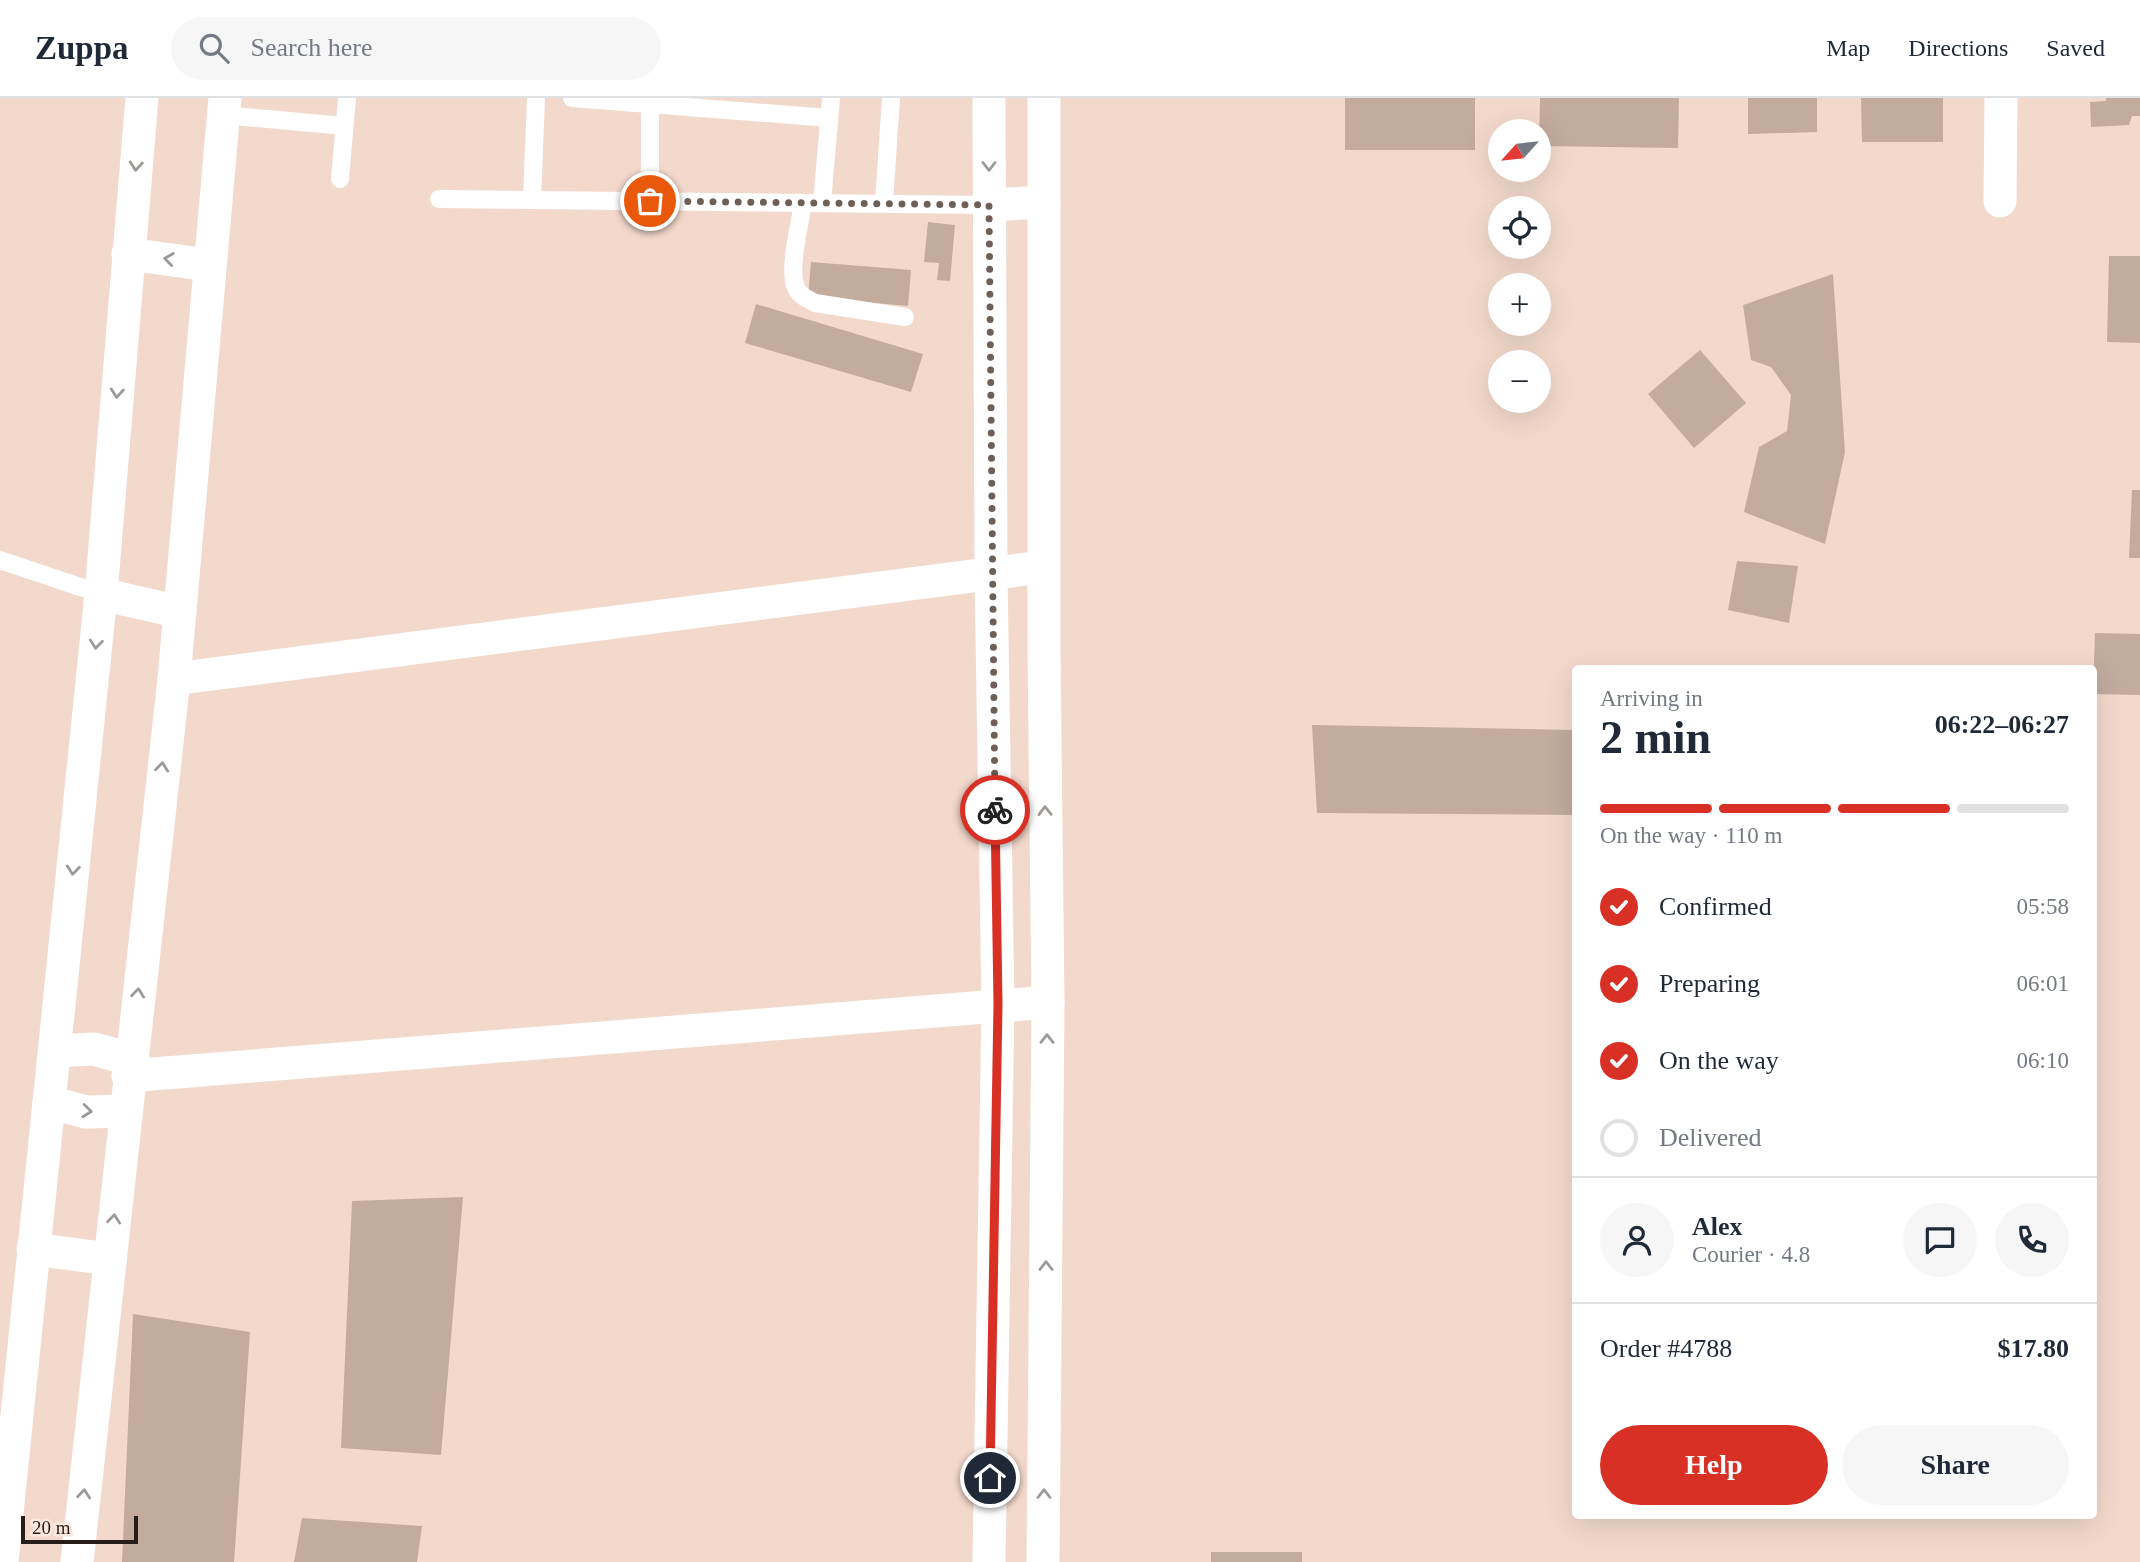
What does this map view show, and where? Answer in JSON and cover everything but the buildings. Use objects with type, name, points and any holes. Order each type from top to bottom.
[{"type":"street","points":[[2,1562],[101,594],[142,98]]},
{"type":"street","points":[[989,98],[991,574],[998,1004],[989,1562]]},
{"type":"street","points":[[1043,1562],[1048,1002],[1044,653],[1044,98]]},
{"type":"street","points":[[2000,201],[2001,98]]},
{"type":"street","points":[[77,1562],[129,1068],[174,679],[224,106]]},
{"type":"street","points":[[989,205],[1044,202]]},
{"type":"street","points":[[128,254],[209,265]]},
{"type":"street","points":[[174,679],[1044,567]]},
{"type":"street","points":[[101,594],[180,612]]},
{"type":"street","points":[[993,652],[1044,653]]},
{"type":"street","points":[[55,1051],[93,1049],[129,1068],[1048,1002]]},
{"type":"street","points":[[49,1102],[86,1112],[126,1111]]},
{"type":"street","points":[[33,1250],[110,1259]]},
{"type":"lane","points":[[340,179],[347,98]]},
{"type":"lane","points":[[532,200],[536,98]]},
{"type":"lane","points":[[572,98],[829,118]]},
{"type":"lane","points":[[831,98],[813,203],[794,271],[796,285],[802,296],[815,303],[905,317]]},
{"type":"lane","points":[[884,203],[891,98]]},
{"type":"lane","points":[[650,104],[650,201]]},
{"type":"lane","points":[[224,106],[344,126]]},
{"type":"lane","points":[[439,199],[989,205]]},
{"type":"lane","points":[[0,560],[101,594]]},
{"type":"way so far","points":[[650,201],[989,205],[995,810]]},
{"type":"route","points":[[990,1478],[998,1004],[995,810]]}]
